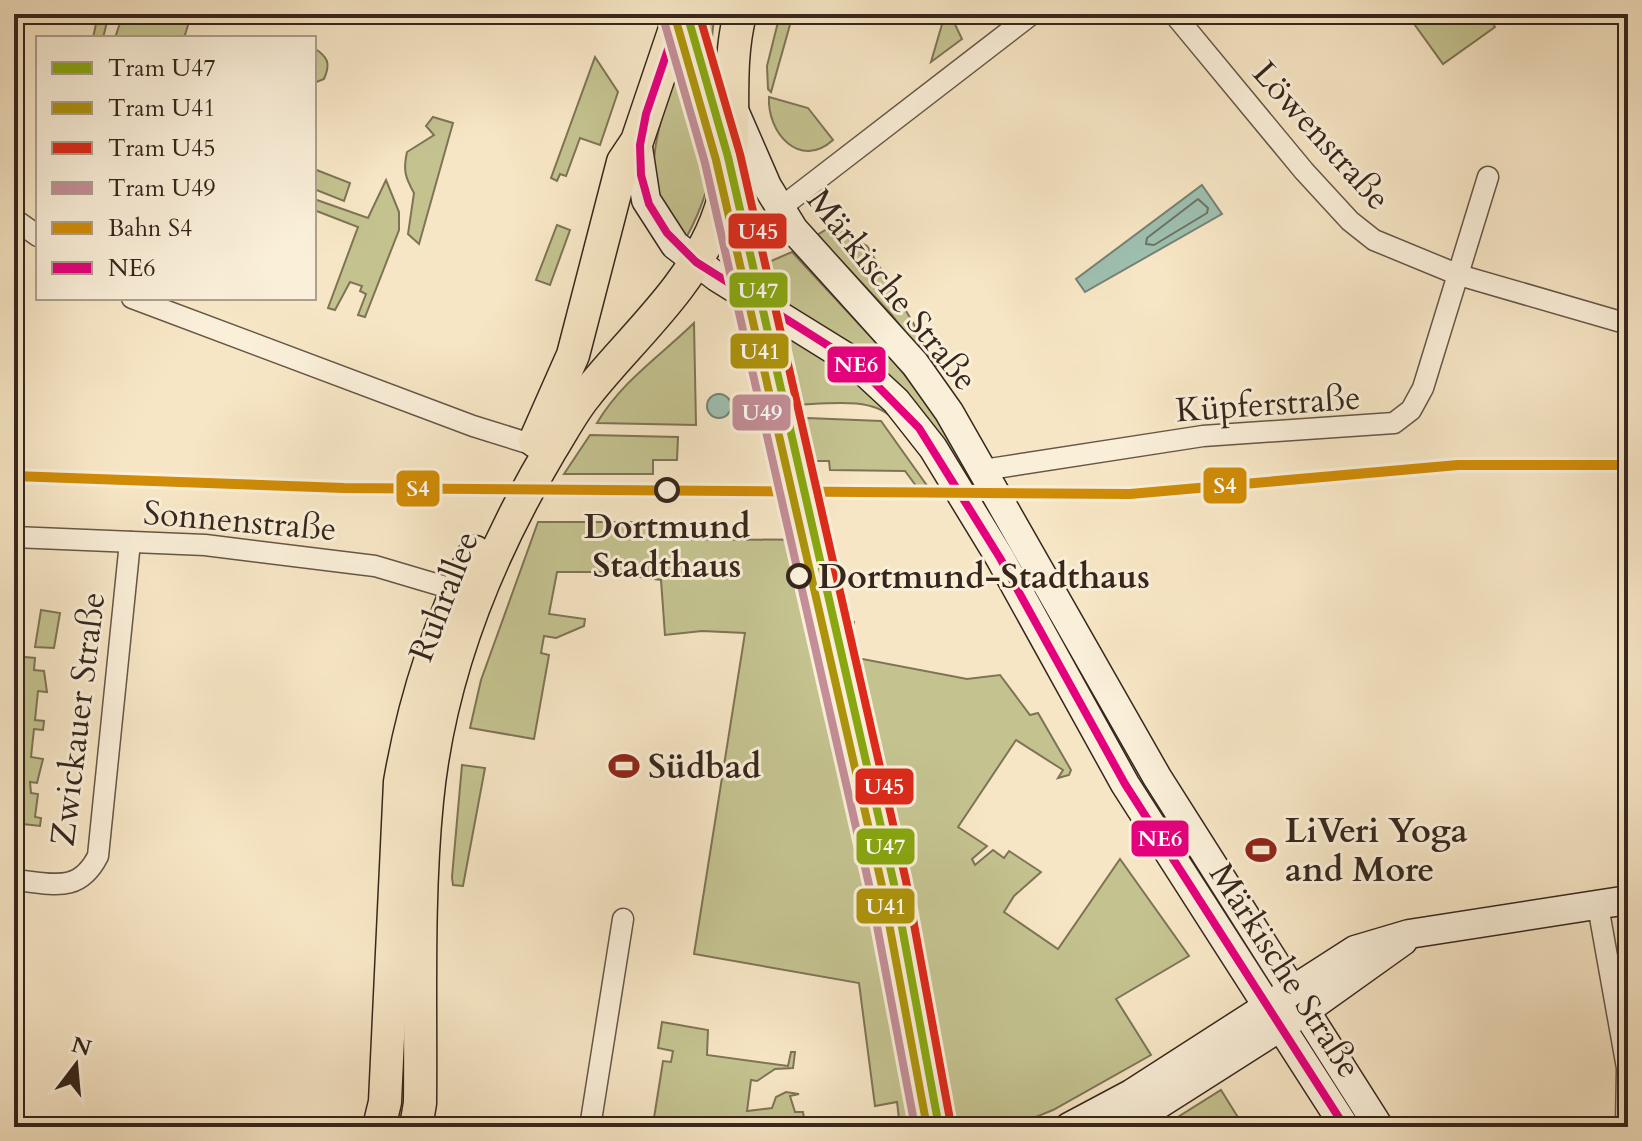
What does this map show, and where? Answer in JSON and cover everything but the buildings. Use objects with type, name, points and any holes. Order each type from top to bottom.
[{"type":"main road","name":"Ruhrallee","points":[[379,1127],[385,1102],[400,782],[424,675],[456,590],[534,445],[573,355],[623,162],[637,141],[680,14]]},
{"type":"main road","name":"Ruhrallee","points":[[416,1127],[420,1103],[421,924],[427,801],[435,747],[457,657],[499,549],[550,452],[583,398],[696,262],[724,198],[734,154],[733,60],[740,14]]},
{"type":"main road","name":"Märkische Straße","points":[[733,107],[779,209],[799,237],[915,364],[983,470],[1157,777],[1379,1127]]},
{"type":"main road","name":"Märkische Straße","points":[[637,141],[646,200],[664,231],[696,262],[843,354],[871,376],[919,428],[995,548],[1125,784],[1345,1127]]},
{"type":"main road","points":[[1123,1127],[1299,1001],[1355,950],[1409,934],[1628,900]]},
{"type":"main road","points":[[1069,1127],[1274,1017]]},
{"type":"street","points":[[779,209],[1032,14]]},
{"type":"street","name":"Löwenstraße","points":[[1174,14],[1304,171],[1350,221],[1374,240],[1459,275],[1628,324]]},
{"type":"street","name":"Küpferstraße","points":[[983,470],[1203,436],[1394,423],[1411,410],[1423,388],[1488,177]]},
{"type":"street","points":[[14,219],[36,235]]},
{"type":"street","points":[[137,300],[460,422],[534,445]]},
{"type":"street","name":"Sonnenstraße","points":[[14,537],[205,545],[375,566],[456,590]]},
{"type":"street","name":"Zwickauer Straße","points":[[14,880],[69,885],[88,875],[98,856],[130,542]]},
{"type":"street","points":[[1598,906],[1627,1068],[1626,1127]]},
{"type":"street","points":[[590,1127],[623,919]]},
{"type":"shaded area","points":[[98,14],[109,14],[104,36],[93,36]]},
{"type":"shaded area","points":[[123,14],[207,14],[204,22],[189,22],[185,36],[116,36]]},
{"type":"shaded area","points":[[699,14],[715,14],[711,61],[714,151],[706,190],[686,238],[660,200],[655,186],[654,167],[667,99]]},
{"type":"shaded area","points":[[780,14],[793,14],[771,92],[768,89],[767,66]]},
{"type":"shaded area","points":[[945,14],[950,14],[962,39],[931,62]]},
{"type":"shaded area","points":[[1407,14],[1486,14],[1495,27],[1443,64]]},
{"type":"shaded area","points":[[316,50],[328,65],[324,79],[316,82]]},
{"type":"shaded area","points":[[595,57],[618,92],[600,145],[580,138],[566,176],[560,174],[557,181],[551,178]]},
{"type":"shaded area","points":[[769,97],[808,108],[833,140],[809,151],[788,143],[774,123]]},
{"type":"shaded area","points":[[433,117],[453,123],[419,244],[408,234],[414,193],[405,164],[407,152],[434,135],[426,126]]},
{"type":"shaded area","points":[[316,170],[350,183],[344,201],[316,190]]},
{"type":"shaded area","points":[[386,180],[399,212],[399,230],[365,317],[358,315],[366,294],[360,291],[362,286],[350,282],[335,310],[328,308],[358,227],[316,211],[316,200],[368,218]]},
{"type":"shaded area","points":[[764,213],[779,236],[755,247],[753,245]]},
{"type":"shaded area","points":[[557,225],[570,230],[550,285],[536,280]]},
{"type":"shaded area","points":[[827,229],[842,232],[867,246],[939,366],[930,364],[891,314],[817,235]]},
{"type":"shaded area","points":[[792,252],[896,364],[930,407],[982,486],[970,485],[736,276]]},
{"type":"shaded area","points":[[736,302],[809,342],[895,414],[892,418],[871,406],[858,404],[790,405],[789,363],[764,363],[764,349],[754,348],[753,327],[738,328]]},
{"type":"shaded area","points":[[694,323],[696,425],[597,423],[629,382]]},
{"type":"shaded area","points":[[807,418],[881,421],[928,487],[917,487],[905,471],[830,470],[829,461],[807,461]]},
{"type":"shaded area","points":[[590,435],[678,437],[677,460],[653,460],[653,474],[564,474]]},
{"type":"shaded area","points":[[538,522],[653,522],[654,539],[829,540],[842,619],[854,622],[849,647],[858,649],[857,658],[967,679],[1000,675],[1030,715],[1038,713],[1071,770],[1069,775],[1058,778],[1063,770],[1016,740],[958,827],[987,846],[972,859],[975,865],[993,850],[1004,858],[1009,851],[1041,872],[1014,896],[1004,912],[1058,949],[1120,859],[1189,956],[1116,999],[1151,1055],[1053,1110],[1011,1127],[900,1127],[897,1102],[875,1106],[859,983],[694,954],[745,633],[702,631],[665,635],[661,580],[605,572],[557,572],[549,614],[585,619],[584,626],[556,638],[544,636],[541,653],[549,655],[534,739],[470,728],[481,680]]},
{"type":"shaded area","points":[[41,610],[60,613],[54,648],[35,647]]},
{"type":"shaded area","points":[[14,656],[35,658],[34,670],[44,671],[47,692],[38,691],[35,720],[44,721],[43,730],[34,729],[31,757],[43,759],[37,783],[30,782],[31,793],[38,794],[35,817],[41,818],[40,826],[14,823]]},
{"type":"shaded area","points":[[462,765],[485,768],[463,886],[453,885],[452,877]]},
{"type":"shaded area","points":[[662,1022],[708,1030],[707,1055],[788,1066],[791,1052],[795,1052],[793,1068],[775,1069],[757,1081],[751,1080],[747,1111],[772,1108],[776,1097],[786,1092],[799,1094],[790,1096],[795,1112],[803,1112],[804,1118],[751,1127],[646,1127],[654,1118],[663,1061],[671,1062],[673,1051],[658,1048]]},
{"type":"shaded area","points":[[1221,1090],[1244,1127],[1162,1127]]},
{"type":"water","points":[[1202,185],[1222,214],[1085,292],[1076,279]]},
{"type":"water","points":[[719,394],[730,401],[731,406],[724,417],[719,418],[708,411],[707,406],[714,395]]},
{"type":"tram line","name":"U47","points":[[687,14],[728,157],[894,884],[939,1127]]},
{"type":"tram line","name":"U45","points":[[699,14],[740,154],[906,881],[951,1125]]},
{"type":"tram line","name":"U41","points":[[675,17],[716,160],[882,886],[927,1127]]},
{"type":"tram line","name":"U49","points":[[664,21],[705,163],[870,889],[915,1127]]},
{"type":"rail line","name":"S4","points":[[14,476],[344,488],[1130,494],[1458,465],[1628,465]]},
{"type":"transit line","name":"NE6","points":[[680,14],[646,114],[640,145],[641,175],[649,204],[667,233],[696,262],[854,362],[919,428],[1000,558],[1125,784],[1345,1127]]},
{"type":"place","name":"Dortmund Stadthaus","points":[[667,490]]},
{"type":"place","name":"Dortmund-Stadthaus","points":[[799,576]]},
{"type":"place","name":"Südbad","points":[[624,766]]},
{"type":"place","name":"LiVeri Yoga and More","points":[[1261,850]]}]
